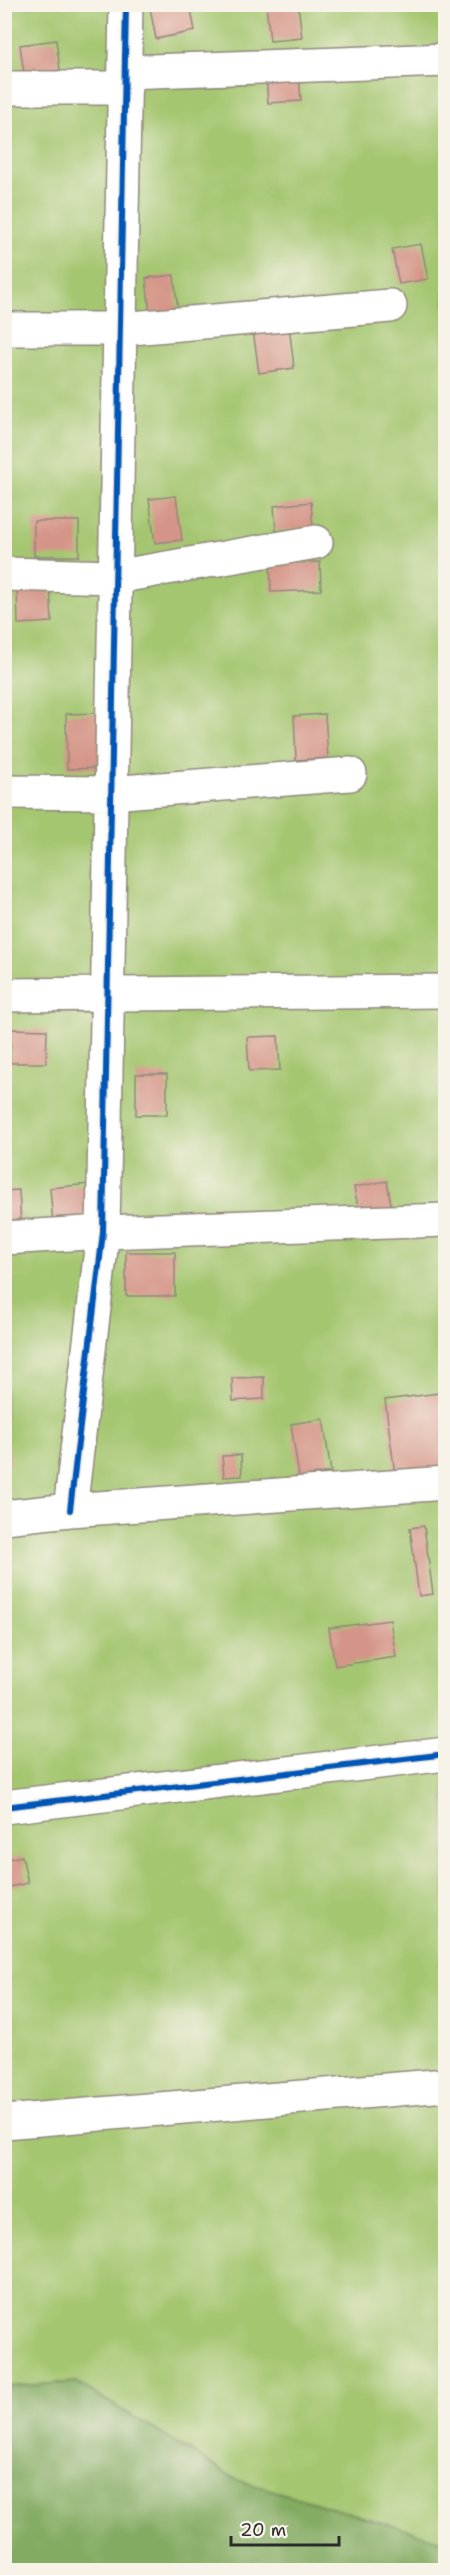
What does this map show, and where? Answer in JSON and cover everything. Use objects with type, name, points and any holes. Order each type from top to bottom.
[{"type":"street","points":[[69,1510],[103,1232],[126,4]]},
{"type":"street","points":[[4,88],[446,60]]},
{"type":"street","points":[[4,329],[120,329],[390,306]]},
{"type":"street","points":[[4,574],[115,577],[316,542]]},
{"type":"street","points":[[4,792],[110,793],[350,774]]},
{"type":"street","points":[[4,995],[446,991]]},
{"type":"street","points":[[4,1238],[103,1232],[446,1220]]},
{"type":"street","points":[[4,1517],[69,1510],[446,1484]]},
{"type":"street","points":[[4,1807],[446,1754]]},
{"type":"street","points":[[4,2122],[446,2085]]},
{"type":"green space","points":[[5,5],[445,5],[445,2541],[237,2480],[76,2382],[5,2387]]},
{"type":"green space","points":[[76,2382],[237,2480],[445,2541],[445,2570],[5,2570],[5,2387]]},
{"type":"building","points":[[166,4],[190,4],[195,31],[156,39],[150,8]]},
{"type":"building","points":[[266,4],[298,4],[302,38],[270,41]]},
{"type":"building","points":[[56,40],[60,70],[24,74],[20,45]]},
{"type":"building","points":[[299,75],[301,101],[268,103],[266,77]]},
{"type":"building","points":[[421,244],[428,279],[399,284],[392,249]]},
{"type":"building","points":[[174,275],[178,312],[150,315],[146,278]]},
{"type":"building","points":[[289,325],[294,368],[259,373],[253,330]]},
{"type":"building","points":[[176,496],[182,540],[155,543],[149,499]]},
{"type":"building","points":[[311,502],[313,528],[276,531],[274,506]]},
{"type":"building","points":[[34,521],[79,521],[79,556],[34,556]]},
{"type":"building","points":[[320,562],[321,590],[271,592],[270,563]]},
{"type":"building","points":[[50,586],[52,622],[18,624],[17,587]]},
{"type":"building","points":[[101,713],[102,768],[67,769],[66,714]]},
{"type":"building","points":[[325,714],[328,758],[296,760],[294,716]]},
{"type":"building","points":[[11,1029],[47,1030],[46,1063],[10,1063]]},
{"type":"building","points":[[278,1036],[280,1070],[249,1071],[247,1037]]},
{"type":"building","points":[[136,1074],[167,1074],[167,1115],[136,1115]]},
{"type":"building","points":[[387,1181],[393,1216],[361,1222],[354,1187]]},
{"type":"building","points":[[89,1184],[92,1220],[53,1224],[50,1188]]},
{"type":"building","points":[[19,1190],[21,1226],[4,1227],[4,1191]]},
{"type":"building","points":[[126,1252],[175,1252],[175,1296],[126,1296]]},
{"type":"building","points":[[264,1377],[264,1399],[233,1401],[232,1378]]},
{"type":"building","points":[[446,1392],[446,1468],[395,1474],[385,1400]]},
{"type":"building","points":[[323,1419],[331,1472],[299,1477],[291,1424]]},
{"type":"building","points":[[4,1440],[7,1440],[11,1463],[4,1464]]},
{"type":"building","points":[[241,1455],[242,1476],[224,1477],[222,1456]]},
{"type":"building","points":[[424,1526],[433,1594],[419,1596],[410,1528]]},
{"type":"building","points":[[390,1620],[396,1657],[335,1666],[329,1628]]},
{"type":"building","points":[[22,1856],[28,1883],[9,1887],[4,1860]]},
{"type":"cycle path","points":[[70,1510],[103,1232],[126,4]]},
{"type":"cycle path","points":[[4,1807],[446,1754]]}]
